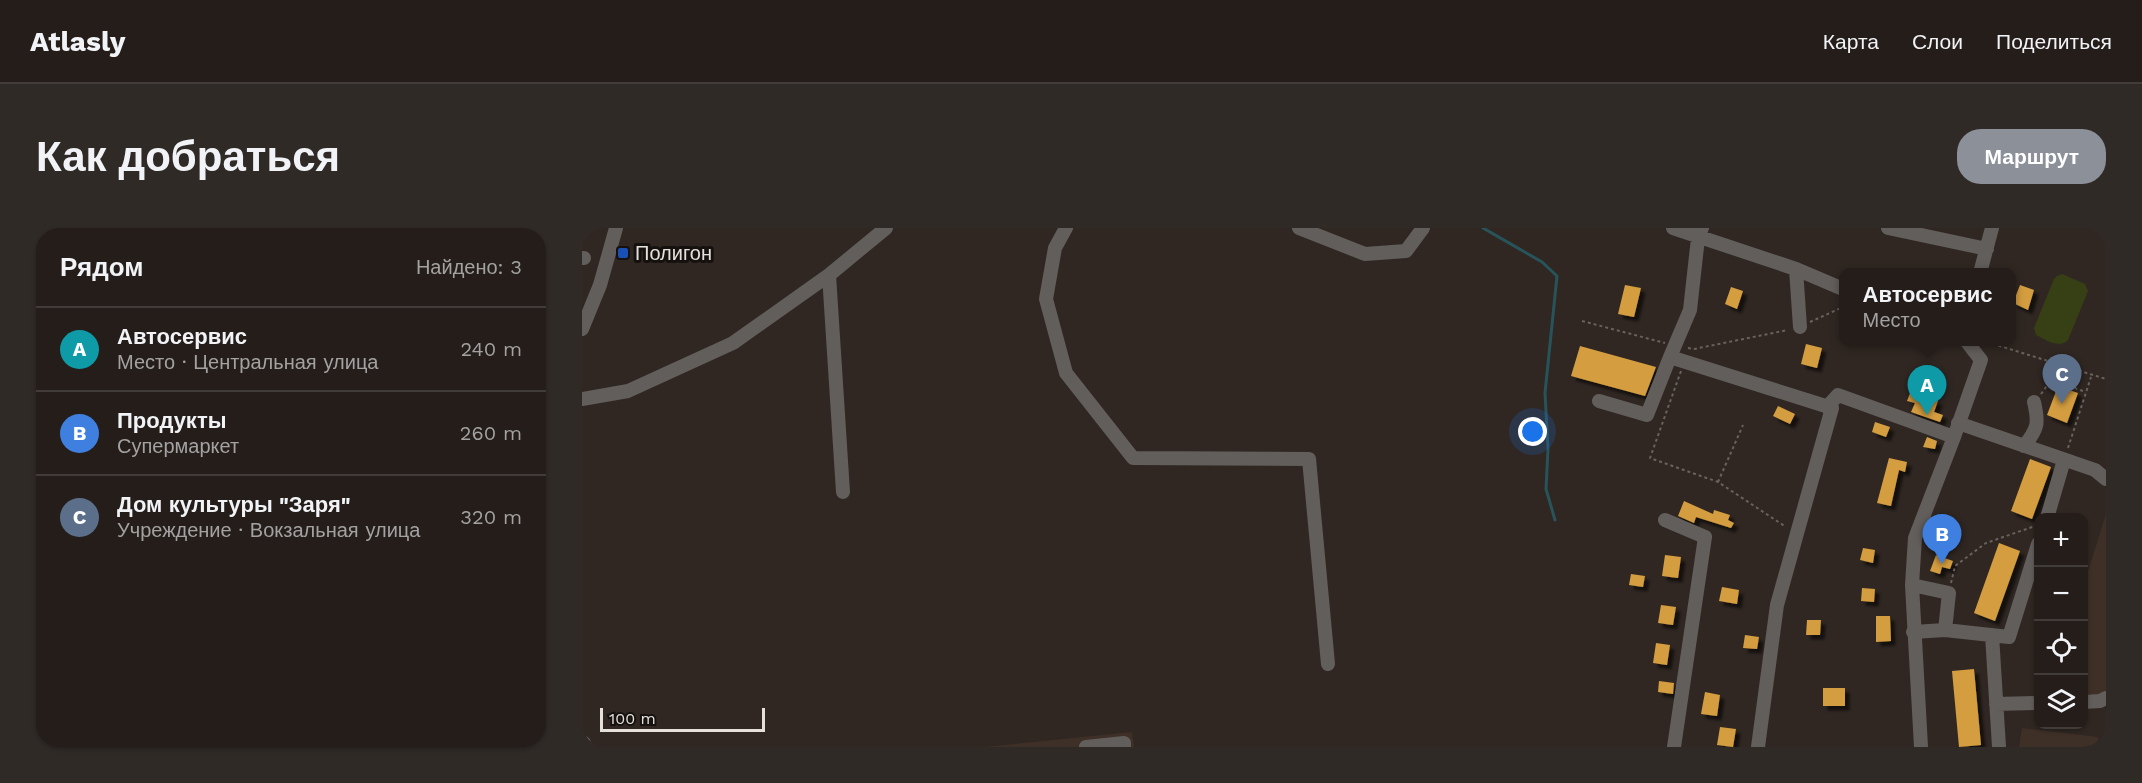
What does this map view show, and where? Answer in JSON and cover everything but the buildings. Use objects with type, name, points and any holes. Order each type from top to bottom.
[{"type":"street","points":[[582,328],[600,285],[616,228]]},
{"type":"street","points":[[582,399],[627,391],[733,343],[829,275],[886,228]]},
{"type":"street","points":[[1066,228],[1054,248],[1046,299],[1066,373],[1133,458],[1309,459],[1328,664]]},
{"type":"street","points":[[1299,228],[1365,254],[1407,251],[1423,228]]},
{"type":"street","points":[[1673,228],[1700,233],[1839,287]]},
{"type":"street","points":[[1888,228],[1987,249]]},
{"type":"street","points":[[1981,268],[1992,228]]},
{"type":"street","points":[[1599,401],[1647,415],[1690,310],[1700,233]]},
{"type":"street","points":[[1796,269],[1800,327]]},
{"type":"street","points":[[829,275],[843,492]]},
{"type":"street","points":[[1921,747],[1913,632],[1914,538],[1954,437],[1981,360],[1971,346]]},
{"type":"street","points":[[1673,352],[1685,362],[1832,408],[1777,605],[1758,747]]},
{"type":"street","points":[[1827,407],[1838,395],[1954,437]]},
{"type":"street","points":[[2024,446],[2033,435],[2039,420],[2034,402]]},
{"type":"street","points":[[1959,423],[2102,472]]},
{"type":"street","points":[[2048,513],[2064,460]]},
{"type":"street","points":[[1665,520],[1705,537],[1674,747]]},
{"type":"street","points":[[1913,632],[1945,630],[2009,637],[2034,557]]},
{"type":"street","points":[[1912,585],[1949,593],[1945,630]]},
{"type":"street","points":[[1992,635],[1999,747]]},
{"type":"street","points":[[2088,702],[2106,698]]},
{"type":"street","points":[[1996,704],[2034,703]]},
{"type":"street","points":[[1086,747],[1124,743],[1124,747]]},
{"type":"path","points":[[1582,321],[1673,352],[1800,327],[1839,309]]},
{"type":"path","points":[[2000,346],[2106,379]]},
{"type":"path","points":[[1685,362],[1650,458],[1718,482],[1796,534]]},
{"type":"path","points":[[2064,460],[2091,375]]},
{"type":"path","points":[[2034,402],[2051,380],[2086,392]]},
{"type":"path","points":[[1718,482],[1743,425]]},
{"type":"path","points":[[1949,593],[1955,566],[1986,543],[2034,526]]},
{"type":"shaded area","points":[[2106,514],[2106,697],[2088,695],[2088,571]]},
{"type":"shaded area","points":[[2022,728],[2098,737],[2098,747],[2019,747]]},
{"type":"shaded area","points":[[1132,732],[1134,747],[985,747]]},
{"type":"green space","points":[[2062,274],[2085,284],[2088,291],[2068,340],[2057,344],[2036,335],[2034,328],[2054,279]]},
{"type":"waterway","points":[[1483,228],[1542,262],[1557,276],[1545,393],[1548,449],[1546,489],[1555,520]]},
{"type":"place","name":"Полигон","points":[[623,253]]},
{"type":"place","name":"Дом культуры \"Заря\"","points":[[2062,404]]},
{"type":"place","name":"Автосервис","points":[[1927,415]]},
{"type":"place","name":"Продукты","points":[[1942,564]]}]
